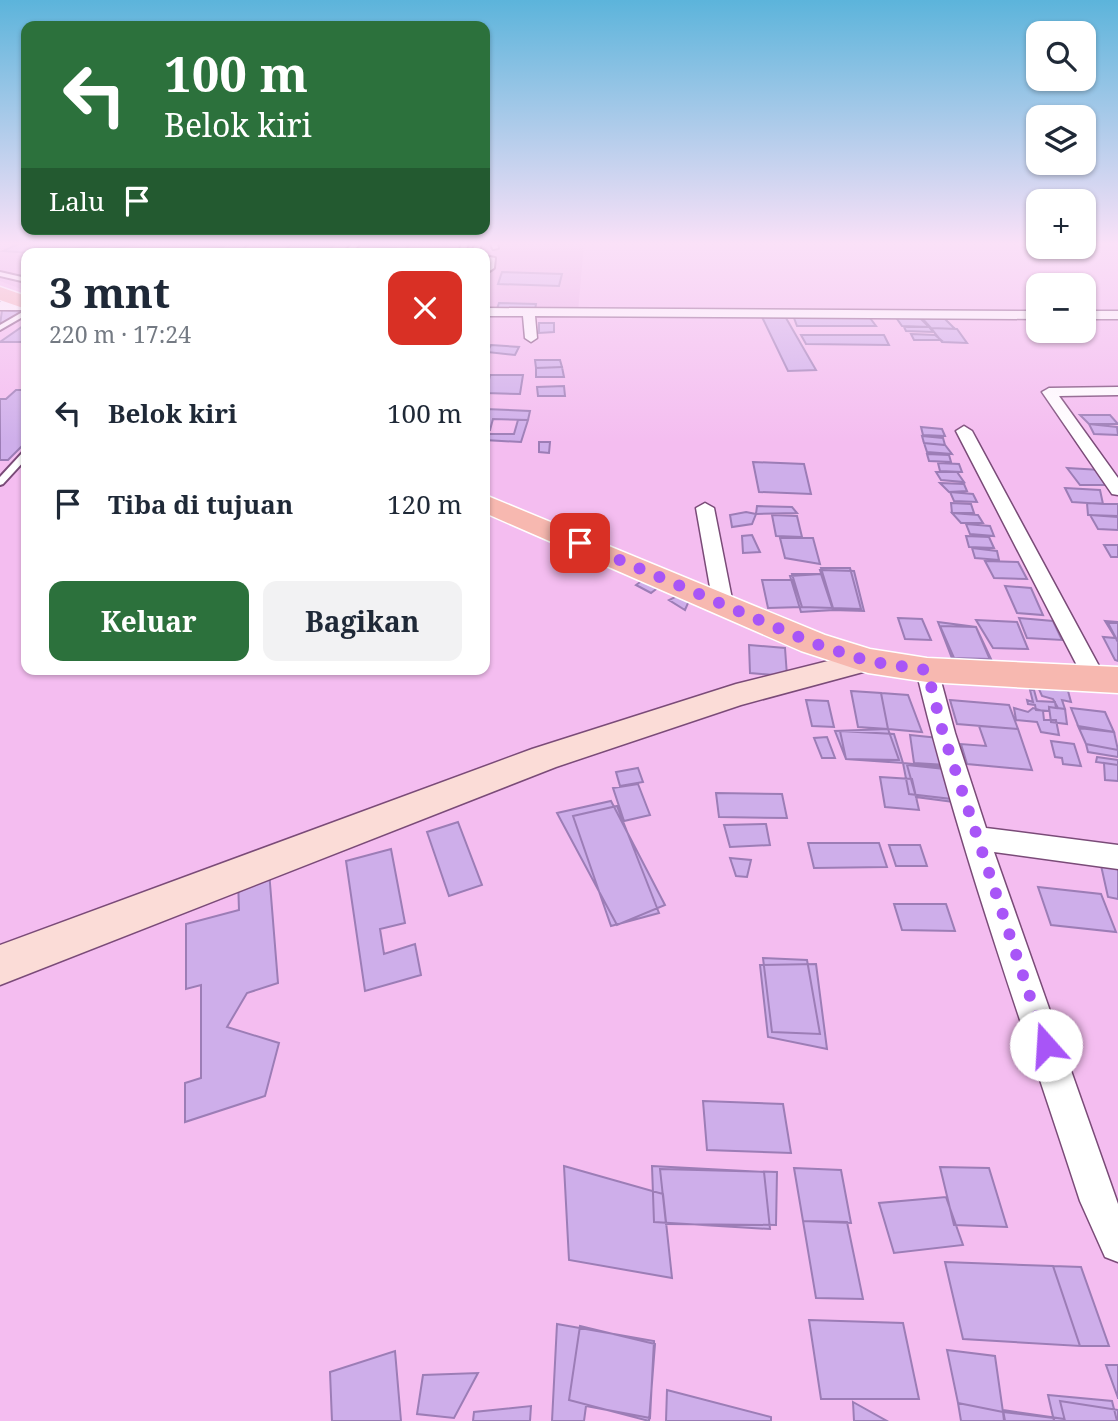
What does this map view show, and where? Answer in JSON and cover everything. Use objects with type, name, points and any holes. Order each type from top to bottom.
[{"type":"main road","points":[[490,505],[813,643],[868,661],[927,670],[1106,680]]},
{"type":"street","points":[[490,312],[1026,315]]},
{"type":"street","points":[[529,312],[531,338]]},
{"type":"street","points":[[1096,315],[1118,315]]},
{"type":"street","points":[[1118,391],[1049,392],[1118,490]]},
{"type":"street","points":[[964,431],[1106,680]]},
{"type":"street","points":[[705,508],[723,604]]},
{"type":"street","points":[[0,965],[544,758],[736,695],[868,661]]},
{"type":"street","points":[[927,670],[943,733],[976,838],[1098,1201],[1118,1244]]},
{"type":"street","points":[[976,838],[1118,857]]},
{"type":"lane","points":[[0,328],[21,315]]},
{"type":"lane","points":[[0,482],[21,459]]},
{"type":"shaded area","points":[[526,310],[578,310],[578,312]]},
{"type":"building","points":[[2,310],[21,312],[21,313],[0,325]]},
{"type":"building","points":[[895,316],[918,316],[929,327],[902,326]]},
{"type":"building","points":[[920,316],[942,316],[955,329],[931,328]]},
{"type":"building","points":[[762,317],[786,318],[816,370],[788,371]]},
{"type":"building","points":[[794,318],[870,318],[876,326],[797,326]]},
{"type":"building","points":[[539,323],[554,323],[554,332],[539,333]]},
{"type":"building","points":[[21,327],[21,342],[0,342]]},
{"type":"building","points":[[904,327],[929,327],[933,332],[906,331]]},
{"type":"building","points":[[931,328],[957,329],[967,343],[942,342]]},
{"type":"building","points":[[911,334],[935,335],[941,340],[914,340]]},
{"type":"building","points":[[801,335],[884,335],[889,345],[806,344]]},
{"type":"building","points":[[490,347],[519,347],[515,355],[490,352]]},
{"type":"building","points":[[535,360],[560,360],[562,367],[536,368]]},
{"type":"building","points":[[562,367],[564,377],[536,377],[536,368]]},
{"type":"building","points":[[490,375],[523,375],[520,394],[490,393]]},
{"type":"building","points":[[564,386],[565,396],[538,396],[537,387]]},
{"type":"building","points":[[16,390],[21,390],[21,447],[8,460],[0,460],[0,399],[6,399]]},
{"type":"building","points":[[490,409],[530,411],[528,420],[493,419],[490,430]]},
{"type":"building","points":[[1080,415],[1110,415],[1118,424],[1089,424]]},
{"type":"building","points":[[518,420],[528,420],[521,442],[490,440],[490,434],[514,434]]},
{"type":"building","points":[[1089,424],[1117,427],[1118,435],[1094,434]]},
{"type":"building","points":[[921,427],[942,429],[945,436],[923,435]]},
{"type":"building","points":[[922,436],[943,438],[945,445],[924,443]]},
{"type":"building","points":[[539,442],[550,442],[549,453],[539,452]]},
{"type":"building","points":[[924,443],[945,445],[952,454],[927,452]]},
{"type":"building","points":[[927,454],[949,455],[951,462],[929,461]]},
{"type":"building","points":[[753,462],[804,464],[811,494],[759,492]]},
{"type":"building","points":[[938,463],[959,464],[962,472],[940,471]]},
{"type":"building","points":[[1067,468],[1101,470],[1112,485],[1080,485]]},
{"type":"building","points":[[936,472],[957,472],[964,482],[941,480]]},
{"type":"building","points":[[940,483],[964,484],[967,491],[949,492]]},
{"type":"building","points":[[1065,488],[1100,490],[1103,504],[1072,502]]},
{"type":"building","points":[[950,492],[973,494],[977,502],[954,501]]},
{"type":"building","points":[[951,503],[971,504],[974,513],[952,513]]},
{"type":"building","points":[[1087,503],[1118,504],[1118,516],[1088,515]]},
{"type":"building","points":[[757,506],[792,507],[797,513],[756,514]]},
{"type":"building","points":[[746,512],[756,514],[752,524],[732,527],[730,515]]},
{"type":"building","points":[[952,513],[978,515],[983,523],[961,523]]},
{"type":"building","points":[[772,515],[797,516],[802,537],[776,536]]},
{"type":"building","points":[[1090,515],[1118,517],[1118,530],[1098,529]]},
{"type":"building","points":[[966,524],[990,526],[994,536],[970,534]]},
{"type":"building","points":[[752,535],[760,552],[743,553],[742,536]]},
{"type":"building","points":[[966,536],[989,537],[994,548],[969,547]]},
{"type":"building","points":[[780,538],[813,538],[820,564],[785,558]]},
{"type":"building","points":[[1104,545],[1118,545],[1118,557],[1111,557]]},
{"type":"building","points":[[972,548],[997,551],[999,560],[975,558]]},
{"type":"building","points":[[985,561],[1018,562],[1027,579],[994,578]]},
{"type":"building","points":[[821,568],[850,568],[861,609],[833,608]]},
{"type":"building","points":[[820,570],[854,571],[864,611],[833,610]]},
{"type":"building","points":[[792,574],[821,574],[833,608],[802,607]]},
{"type":"building","points":[[821,574],[833,610],[801,612],[790,576]]},
{"type":"building","points":[[647,577],[660,586],[651,593],[636,585]]},
{"type":"building","points":[[762,580],[793,580],[802,607],[768,608]]},
{"type":"building","points":[[1005,586],[1031,588],[1043,615],[1017,613]]},
{"type":"building","points":[[683,593],[691,596],[685,610],[669,600]]},
{"type":"building","points":[[898,618],[922,619],[931,640],[905,639]]},
{"type":"building","points":[[1019,618],[1053,621],[1062,640],[1027,638]]},
{"type":"building","points":[[976,620],[1017,622],[1028,649],[993,648]]},
{"type":"building","points":[[1105,621],[1118,622],[1118,642]]},
{"type":"building","points":[[938,622],[976,627],[991,662],[953,661]]},
{"type":"building","points":[[1108,623],[1118,623],[1118,661],[1103,637],[1116,638]]},
{"type":"building","points":[[940,626],[976,627],[991,659],[954,658]]},
{"type":"building","points":[[749,645],[785,648],[787,676],[750,673]]},
{"type":"building","points":[[1038,687],[1068,691],[1071,702],[1062,700],[1065,709],[1058,708],[1053,699],[1042,696]]},
{"type":"building","points":[[1030,690],[1034,690],[1037,701],[1055,702],[1056,708],[1049,707],[1049,711],[1036,710],[1035,705],[1028,704],[1027,700],[1033,702]]},
{"type":"building","points":[[851,691],[881,693],[888,729],[858,727]]},
{"type":"building","points":[[881,693],[908,695],[922,732],[888,729]]},
{"type":"building","points":[[806,700],[828,701],[834,727],[812,726]]},
{"type":"building","points":[[950,700],[1009,705],[1018,729],[957,724]]},
{"type":"building","points":[[1049,707],[1065,709],[1067,724],[1051,722]]},
{"type":"building","points":[[1014,708],[1028,712],[1033,708],[1043,711],[1044,720],[1056,720],[1059,735],[1041,732],[1037,722],[1016,720]]},
{"type":"building","points":[[1071,708],[1105,712],[1114,732],[1079,728]]},
{"type":"building","points":[[979,726],[1018,729],[1032,770],[967,764],[961,744],[986,746]]},
{"type":"building","points":[[1078,726],[1114,732],[1118,750],[1086,744]]},
{"type":"building","points":[[888,729],[899,760],[846,759],[835,731]]},
{"type":"building","points":[[840,731],[894,734],[903,763],[846,759]]},
{"type":"building","points":[[910,735],[939,738],[947,765],[914,763]]},
{"type":"building","points":[[827,737],[835,758],[822,758],[814,738]]},
{"type":"building","points":[[1051,741],[1074,744],[1081,766],[1063,764],[1062,758],[1055,757]]},
{"type":"building","points":[[1086,744],[1118,750],[1118,757],[1088,752]]},
{"type":"building","points":[[1097,757],[1118,760],[1118,765],[1096,762]]},
{"type":"building","points":[[903,763],[945,767],[952,799],[909,794]]},
{"type":"building","points":[[1104,763],[1118,765],[1118,781],[1105,780]]},
{"type":"building","points":[[907,765],[945,769],[954,802],[916,797]]},
{"type":"building","points":[[638,768],[643,782],[620,786],[616,772]]},
{"type":"building","points":[[880,777],[912,779],[919,810],[885,807]]},
{"type":"building","points":[[638,784],[650,815],[624,821],[613,788]]},
{"type":"building","points":[[716,793],[782,794],[787,818],[719,817]]},
{"type":"building","points":[[611,801],[665,905],[617,925],[557,813]]},
{"type":"building","points":[[617,806],[659,913],[611,926],[573,816]]},
{"type":"building","points":[[458,822],[482,885],[449,896],[427,832]]},
{"type":"building","points":[[766,824],[770,845],[730,847],[724,825]]},
{"type":"building","points":[[808,843],[879,843],[887,867],[814,868]]},
{"type":"building","points":[[889,845],[920,845],[927,866],[896,866]]},
{"type":"building","points":[[391,849],[405,923],[380,929],[384,954],[415,944],[421,975],[365,991],[346,861]]},
{"type":"building","points":[[730,858],[751,860],[747,877],[736,876]]},
{"type":"building","points":[[1100,861],[1118,864],[1118,899],[1108,897]]},
{"type":"building","points":[[269,871],[278,983],[247,993],[227,1027],[279,1043],[265,1096],[185,1122],[185,1083],[201,1078],[201,985],[186,989],[186,924],[239,910],[238,879]]},
{"type":"building","points":[[1038,887],[1101,894],[1116,932],[1051,925]]},
{"type":"building","points":[[894,904],[946,904],[955,931],[902,930]]},
{"type":"building","points":[[763,958],[807,960],[820,1034],[772,1032]]},
{"type":"building","points":[[816,964],[827,1049],[768,1037],[760,965]]},
{"type":"building","points":[[703,1101],[783,1104],[791,1153],[707,1150]]},
{"type":"building","points":[[564,1166],[663,1194],[672,1278],[569,1260]]},
{"type":"building","points":[[652,1166],[764,1172],[770,1229],[654,1222]]},
{"type":"building","points":[[940,1167],[989,1168],[1007,1227],[954,1225]]},
{"type":"building","points":[[794,1168],[841,1170],[851,1223],[803,1221]]},
{"type":"building","points":[[660,1169],[777,1172],[776,1225],[666,1224]]},
{"type":"building","points":[[946,1197],[963,1245],[894,1253],[879,1203]]},
{"type":"building","points":[[803,1221],[847,1222],[863,1299],[816,1298]]},
{"type":"building","points":[[945,1262],[1053,1266],[1080,1346],[963,1339]]},
{"type":"building","points":[[1053,1266],[1081,1267],[1109,1346],[1080,1346]]},
{"type":"building","points":[[809,1320],[903,1323],[919,1399],[821,1399]]},
{"type":"building","points":[[557,1324],[654,1341],[650,1418],[586,1406],[584,1421],[552,1421]]},
{"type":"building","points":[[580,1326],[655,1344],[649,1421],[569,1400]]},
{"type":"building","points":[[947,1350],[995,1356],[1003,1412],[958,1403]]},
{"type":"building","points":[[395,1351],[401,1421],[332,1421],[330,1372]]},
{"type":"building","points":[[1106,1365],[1118,1365],[1118,1398]]},
{"type":"building","points":[[478,1373],[454,1418],[417,1414],[423,1375]]},
{"type":"building","points":[[667,1390],[771,1417],[771,1421],[666,1421]]},
{"type":"building","points":[[1048,1395],[1112,1401],[1117,1421],[1054,1421]]},
{"type":"building","points":[[1060,1401],[1118,1410],[1118,1421],[1065,1421]]},
{"type":"building","points":[[853,1402],[887,1421],[854,1421]]},
{"type":"building","points":[[958,1403],[1003,1412],[1004,1421],[961,1421]]},
{"type":"building","points":[[531,1406],[530,1421],[473,1421],[474,1412]]},
{"type":"building","points":[[1003,1410],[1064,1419],[1065,1421],[1005,1421]]},
{"type":"building","points":[[1003,1412],[1054,1418],[1054,1421],[1004,1421]]},
{"type":"route","points":[[580,543],[813,643],[868,661],[927,670],[943,733],[976,838],[1046,1045]]}]
